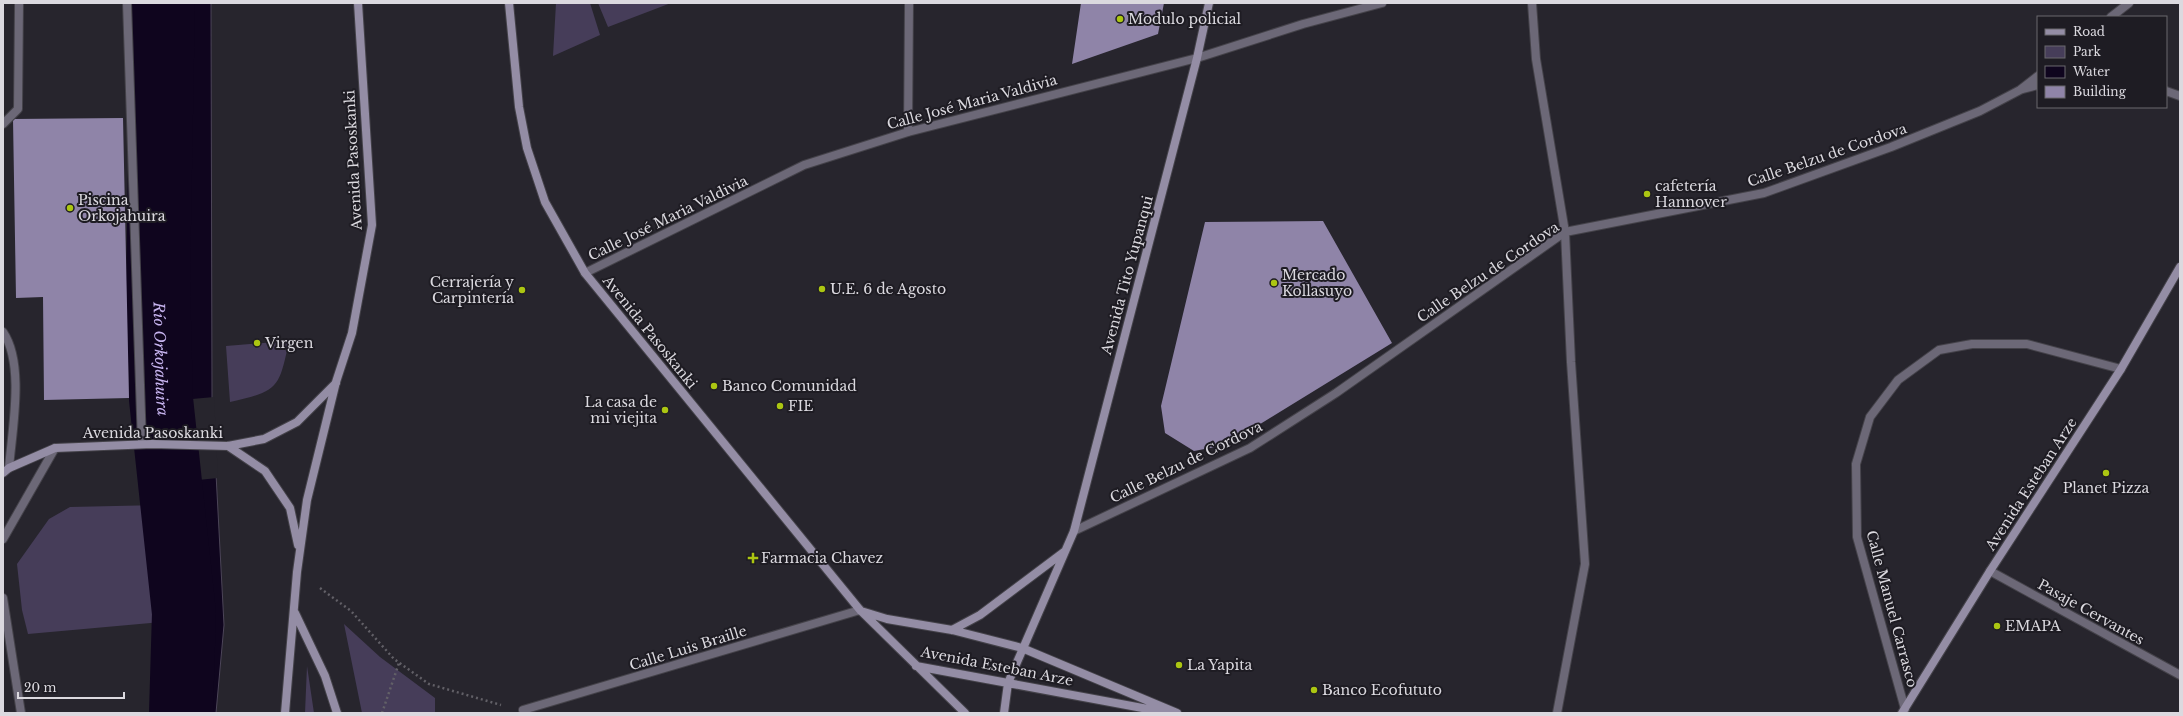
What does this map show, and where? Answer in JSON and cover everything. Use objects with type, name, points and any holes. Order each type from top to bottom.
[{"type":"main road","name":"Avenida Pasoskanki","points":[[6,471],[55,448],[142,444],[228,446],[264,440],[297,422],[336,382],[352,333],[372,225],[358,3]]},
{"type":"main road","name":"Avenida Pasoskanki","points":[[509,3],[519,107],[527,148],[545,202],[586,273],[860,610]]},
{"type":"main road","name":"Avenida Tito Yupanqui","points":[[1004,713],[1008,683],[1074,531],[1197,58],[1209,3]]},
{"type":"main road","name":"Avenida Esteban Arze","points":[[1904,711],[1990,572],[2121,369],[2180,267]]},
{"type":"main road","points":[[286,713],[299,551],[307,500],[336,382]]},
{"type":"main road","points":[[228,446],[265,471],[290,508],[299,551]]},
{"type":"main road","name":"Avenida Tito Yupanqui","points":[[952,630],[980,615],[1065,551]]},
{"type":"main road","name":"Avenida Esteban Arze","points":[[860,610],[910,624],[952,630],[1022,648],[1177,713]]},
{"type":"main road","name":"Avenida Esteban Arze","points":[[860,610],[915,666],[1172,713]]},
{"type":"main road","points":[[294,612],[326,676],[337,713]]},
{"type":"main road","points":[[915,666],[965,713]]},
{"type":"street","points":[[3,124],[18,109],[19,3]]},
{"type":"street","points":[[127,3],[142,444]]},
{"type":"street","points":[[908,132],[909,3]]},
{"type":"street","name":"Calle José Maria Valdivia","points":[[586,273],[804,165],[908,132],[1197,58],[1303,24],[1382,3]]},
{"type":"street","points":[[1532,3],[1536,59],[1565,232],[1571,362],[1586,564],[1557,713]]},
{"type":"street","points":[[2112,16],[2129,3]]},
{"type":"street","name":"Calle Belzu de Cordova","points":[[1074,531],[1250,448],[1336,392],[1565,232],[1764,193],[1891,147],[1980,111],[2020,90],[2037,77]]},
{"type":"street","points":[[2020,90],[2037,86]]},
{"type":"street","points":[[2167,90],[2180,96]]},
{"type":"street","points":[[3,332],[8,338],[16,372],[6,471]]},
{"type":"street","name":"Calle Manuel Carrasco","points":[[1904,711],[1857,537],[1856,464],[1870,416],[1898,380],[1939,350],[1972,344],[2027,344],[2121,369]]},
{"type":"street","points":[[3,538],[55,448]]},
{"type":"street","name":"Pasaje Cervantes","points":[[1990,572],[2180,675]]},
{"type":"street","points":[[3,598],[21,713]]},
{"type":"street","name":"Calle Luis Braille","points":[[523,710],[860,610]]},
{"type":"path","points":[[297,572],[351,611],[399,663],[429,684],[523,710]]},
{"type":"path","points":[[382,713],[399,663]]},
{"type":"green space","points":[[556,3],[590,3],[600,35],[553,56]]},
{"type":"green space","points":[[598,3],[671,3],[608,27]]},
{"type":"green space","points":[[289,341],[286,357],[279,378],[274,385],[267,391],[258,395],[230,402],[226,346]]},
{"type":"green space","points":[[160,505],[173,621],[28,634],[22,610],[17,564],[49,519],[70,507]]},
{"type":"green space","points":[[344,624],[380,657],[435,698],[435,713],[362,713]]},
{"type":"green space","points":[[307,666],[314,713],[305,713]]},
{"type":"water","points":[[163,3],[211,3],[212,398],[224,625],[216,713],[181,713],[184,613],[161,399],[159,214]]},
{"type":"pier","points":[[214,397],[218,478],[168,483],[159,402]]},
{"type":"building","name":"Modulo policial","points":[[1081,3],[1164,3],[1158,34],[1072,64]]},
{"type":"building","name":"Piscina Orkojahuira","points":[[123,118],[129,398],[44,400],[43,297],[16,298],[13,119]]},
{"type":"building","name":"Mercado Kollasuyo","points":[[1323,221],[1392,343],[1226,445],[1194,451],[1165,433],[1161,406],[1205,222]]},
{"type":"waterway","name":"Río Orkojahuira","points":[[163,3],[158,281],[161,399],[184,613],[181,713]]},
{"type":"place","name":"Modulo policial","points":[[1120,19]]},
{"type":"place","name":"cafetería Hannover","points":[[1647,194]]},
{"type":"place","name":"Piscina Orkojahuira","points":[[70,208]]},
{"type":"place","name":"Mercado Kollasuyo","points":[[1274,283]]},
{"type":"place","name":"U.E. 6 de Agosto","points":[[822,289]]},
{"type":"place","name":"Cerrajería y Carpintería","points":[[522,290]]},
{"type":"place","name":"Virgen","points":[[257,343]]},
{"type":"place","name":"Banco Comunidad","points":[[714,386]]},
{"type":"place","name":"FIE","points":[[780,406]]},
{"type":"place","name":"La casa de mi viejita","points":[[665,410]]},
{"type":"place","name":"Planet Pizza","points":[[2106,473]]},
{"type":"place","name":"Farmacia Chavez","points":[[753,558]]},
{"type":"place","name":"EMAPA","points":[[1997,626]]},
{"type":"place","name":"La Yapita","points":[[1179,665]]},
{"type":"place","name":"Banco Ecofututo","points":[[1314,690]]}]
